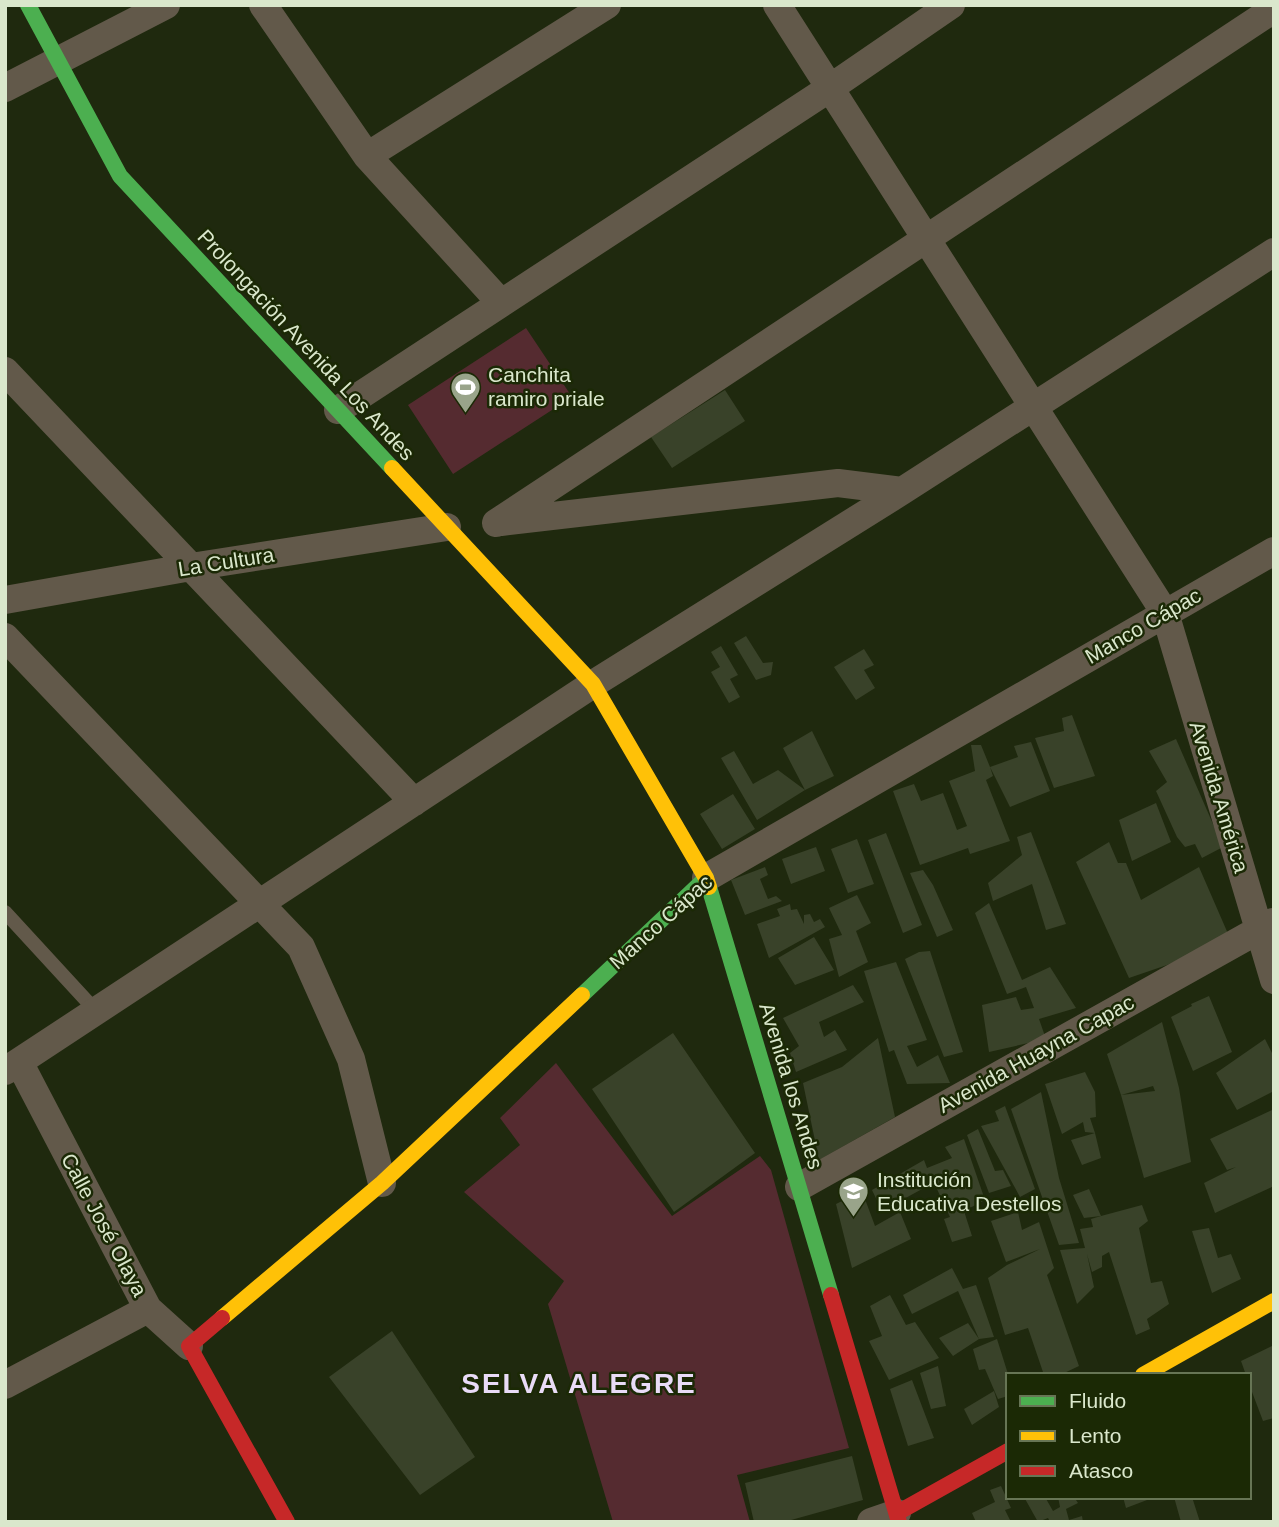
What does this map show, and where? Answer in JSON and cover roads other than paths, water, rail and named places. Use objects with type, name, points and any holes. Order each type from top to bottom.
[{"type":"street","name":"Prolongación Avenida Los Andes","points":[[28,5],[120,176],[593,684]]},
{"type":"street","points":[[5,88],[166,5]]},
{"type":"street","points":[[263,5],[367,156],[501,303]]},
{"type":"street","points":[[367,156],[607,5]]},
{"type":"street","name":"Avenida América","points":[[777,5],[1165,613],[1266,926],[1274,980]]},
{"type":"street","points":[[338,410],[830,88],[951,5]]},
{"type":"street","points":[[496,523],[1274,9]]},
{"type":"street","points":[[12,1067],[593,684],[902,491],[1274,253]]},
{"type":"street","points":[[5,371],[414,802]]},
{"type":"street","points":[[496,523],[838,483],[902,491]]},
{"type":"street","name":"La Cultura","points":[[5,600],[191,567],[496,523]]},
{"type":"street","name":"Manco Cápac","points":[[189,1346],[382,1182],[706,878],[1274,551]]},
{"type":"street","points":[[5,637],[301,947],[351,1059],[382,1182]]},
{"type":"street","name":"Avenida los Andes","points":[[593,684],[706,878],[799,1187],[889,1519]]},
{"type":"street","name":"Avenida Huayna Capac","points":[[799,1187],[1266,926]]},
{"type":"street","name":"Calle José Olaya","points":[[12,1067],[148,1309],[189,1346],[287,1522]]},
{"type":"street","points":[[1147,1373],[1274,1301]]},
{"type":"street","points":[[5,1385],[148,1309]]},
{"type":"street","points":[[889,1519],[1006,1452]]},
{"type":"lane","points":[[5,912],[96,1011]]},
{"type":"place","name":"Canchita ramiro priale","points":[[465,414]]},
{"type":"place","name":"Institución Educativa Destellos","points":[[854,1219]]},
{"type":"district","name":"SELVA ALEGRE","points":[[579,1383]]}]
